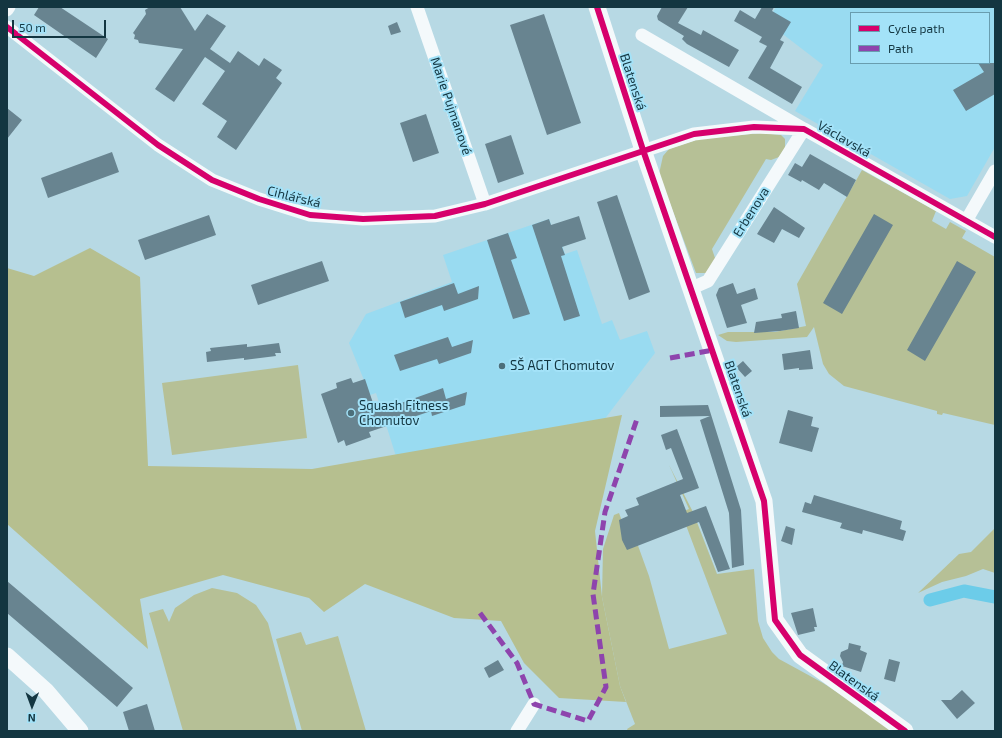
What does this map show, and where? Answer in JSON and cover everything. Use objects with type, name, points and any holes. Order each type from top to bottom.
[{"type":"street","name":"Marie Pujmanové","points":[[417,7],[485,204]]},
{"type":"street","name":"Blatenská","points":[[600,8],[643,150],[692,288],[764,501],[775,620],[800,655],[904,731]]},
{"type":"street","name":"Cihlářská","points":[[7,27],[158,145],[212,180],[259,199],[310,215],[363,219],[435,216],[485,204],[643,150]]},
{"type":"street","name":"Václavská","points":[[642,35],[995,237]]},
{"type":"street","name":"Václavská","points":[[643,150],[694,134],[754,127],[804,129]]},
{"type":"street","name":"Erbenova","points":[[692,288],[708,281],[804,129]]},
{"type":"street","points":[[966,221],[995,171]]},
{"type":"street","points":[[7,656],[46,691],[80,731]]},
{"type":"street","points":[[518,731],[534,704]]},
{"type":"shaded area","points":[[776,7],[995,7],[995,147],[967,196],[950,199],[795,111],[823,65],[767,22]]},
{"type":"shaded area","name":"SŠ AGT Chomutov","points":[[549,219],[552,227],[555,226],[565,254],[577,250],[602,324],[612,320],[620,340],[647,331],[655,353],[536,509],[400,469],[376,393],[370,395],[349,343],[366,314],[452,282],[443,255]]},
{"type":"green space","points":[[761,133],[781,135],[785,139],[785,148],[779,157],[771,160],[766,159],[712,249],[716,261],[708,273],[696,273],[659,174],[663,156],[669,149],[699,139]]},
{"type":"green space","points":[[862,170],[936,211],[932,221],[946,229],[950,222],[966,231],[962,238],[995,257],[995,425],[943,413],[942,415],[937,414],[937,411],[844,386],[829,374],[823,364],[814,327],[807,337],[736,342],[727,341],[718,335],[728,332],[775,332],[806,326],[797,284]]},
{"type":"green space","points":[[90,248],[140,277],[148,466],[312,469],[622,415],[595,531],[602,597],[620,686],[626,702],[559,698],[524,663],[501,621],[454,618],[365,584],[324,612],[309,598],[223,575],[140,599],[148,649],[7,524],[7,268],[34,276]]},
{"type":"green space","points":[[298,365],[307,438],[172,455],[162,383]]},
{"type":"green space","points":[[669,465],[693,512],[717,574],[754,569],[758,621],[763,638],[772,652],[779,659],[823,683],[866,711],[891,731],[628,731],[627,729],[635,724],[620,686],[602,597],[603,549],[614,515],[619,513],[622,521],[628,518],[649,576],[669,649],[727,634],[681,512],[689,509]]},
{"type":"green space","points":[[995,528],[995,573],[983,569],[966,576],[942,582],[918,593],[959,554],[971,552]]},
{"type":"green space","points":[[212,588],[237,593],[256,605],[268,623],[297,731],[183,731],[149,613],[163,609],[169,622],[175,608],[194,595]]},
{"type":"green space","points":[[301,632],[306,645],[338,636],[366,731],[302,731],[276,639]]},
{"type":"building","points":[[39,7],[60,7],[108,39],[96,58],[34,15]]},
{"type":"building","points":[[150,7],[180,7],[195,31],[207,14],[226,26],[210,49],[230,63],[238,51],[259,66],[264,58],[282,70],[276,78],[282,83],[236,150],[217,137],[227,121],[202,104],[225,71],[205,57],[174,102],[155,89],[183,49],[139,43],[138,40],[134,39],[135,35],[133,33],[146,14],[145,10]]},
{"type":"building","points":[[662,7],[688,7],[678,23],[701,35],[703,30],[739,50],[729,67],[687,44],[682,39],[684,36],[658,20],[657,16]]},
{"type":"building","points":[[762,7],[774,7],[772,11],[791,22],[780,40],[784,42],[770,68],[802,87],[792,104],[748,78],[767,46],[759,42],[762,37],[734,21],[740,10],[755,19]]},
{"type":"building","points":[[544,14],[581,123],[547,135],[510,25]]},
{"type":"building","points":[[397,22],[401,32],[391,35],[388,26]]},
{"type":"building","points":[[995,63],[995,94],[966,111],[953,90],[984,72],[979,64]]},
{"type":"building","points":[[7,108],[22,120],[7,139]]},
{"type":"building","points":[[426,114],[439,153],[413,162],[400,123]]},
{"type":"building","points":[[511,135],[524,174],[498,183],[485,144]]},
{"type":"building","points":[[112,152],[119,172],[48,198],[41,178]]},
{"type":"building","points":[[810,154],[856,180],[847,197],[824,183],[819,190],[802,180],[801,182],[788,175],[795,163],[802,167]]},
{"type":"building","points":[[617,195],[650,292],[629,300],[597,202]]},
{"type":"building","points":[[774,207],[805,228],[799,238],[782,229],[774,243],[757,234]]},
{"type":"building","points":[[874,214],[893,225],[842,314],[823,303]]},
{"type":"building","points":[[209,215],[216,235],[145,260],[138,240]]},
{"type":"building","points":[[579,216],[586,239],[562,247],[565,255],[561,256],[580,316],[564,321],[532,225],[549,219],[551,225]]},
{"type":"building","points":[[508,233],[517,258],[511,260],[530,314],[513,319],[487,240]]},
{"type":"building","points":[[322,261],[329,281],[258,305],[251,285]]},
{"type":"building","points":[[957,261],[976,272],[925,361],[907,350]]},
{"type":"building","points":[[454,283],[458,294],[479,286],[478,299],[444,311],[442,305],[405,318],[400,302]]},
{"type":"building","points":[[733,283],[737,294],[755,288],[758,299],[741,305],[747,323],[727,328],[716,295],[719,288]]},
{"type":"building","points":[[796,311],[799,328],[754,333],[756,322],[782,318],[781,314]]},
{"type":"building","points":[[448,337],[452,347],[473,340],[471,353],[439,364],[437,359],[400,371],[394,355]]},
{"type":"building","points":[[279,343],[281,353],[275,353],[276,356],[244,360],[244,358],[207,362],[206,352],[211,351],[210,348],[247,344],[247,347]]},
{"type":"building","points":[[810,350],[813,369],[799,370],[799,368],[784,370],[782,354]]},
{"type":"building","points":[[743,361],[752,371],[745,377],[736,367]]},
{"type":"building","points":[[351,378],[353,383],[365,379],[376,412],[443,388],[446,399],[467,392],[465,405],[432,416],[431,411],[369,432],[371,437],[346,446],[344,440],[338,443],[321,394],[337,388],[336,383]]},
{"type":"building","points":[[708,405],[741,510],[744,565],[732,568],[729,513],[700,420],[710,416],[660,417],[660,406]]},
{"type":"building","points":[[788,410],[813,417],[811,426],[819,428],[812,452],[779,443]]},
{"type":"building","points":[[677,429],[699,488],[680,495],[687,513],[706,506],[730,569],[718,572],[699,522],[627,550],[622,540],[619,520],[628,516],[625,510],[639,505],[636,498],[683,479],[671,448],[666,450],[661,435]]},
{"type":"building","points":[[814,495],[902,521],[900,529],[906,531],[903,541],[863,530],[862,534],[840,528],[842,523],[802,512],[805,502],[811,504]]},
{"type":"building","points":[[786,526],[795,529],[792,545],[781,541]]},
{"type":"building","points":[[7,581],[133,688],[117,707],[7,613]]},
{"type":"building","points":[[813,608],[817,627],[814,627],[815,631],[798,635],[791,613]]},
{"type":"building","points":[[849,643],[861,646],[860,650],[867,653],[861,672],[842,666],[843,662],[840,656],[841,652],[848,649]]},
{"type":"building","points":[[889,659],[900,662],[895,682],[884,679]]},
{"type":"building","points":[[498,660],[504,670],[489,678],[484,668]]},
{"type":"building","points":[[962,690],[975,703],[957,719],[941,700],[951,700]]},
{"type":"building","points":[[147,704],[155,731],[129,731],[123,712]]},
{"type":"waterway","points":[[930,600],[964,591],[995,597]]},
{"type":"marked path","points":[[670,358],[713,350]]},
{"type":"marked path","points":[[480,613],[517,663],[534,704],[588,721],[606,687],[593,594],[605,512],[638,416]]},
{"type":"cycle path","points":[[597,7],[643,150],[764,501],[775,620],[800,655],[905,731]]},
{"type":"cycle path","points":[[7,27],[158,145],[212,180],[259,199],[310,215],[363,219],[435,216],[485,204],[694,134],[754,127],[804,129],[995,237]]},
{"type":"place","name":"SŠ AGT Chomutov","points":[[502,366]]},
{"type":"place","name":"Squash Fitness Chomutov","points":[[351,413]]}]
